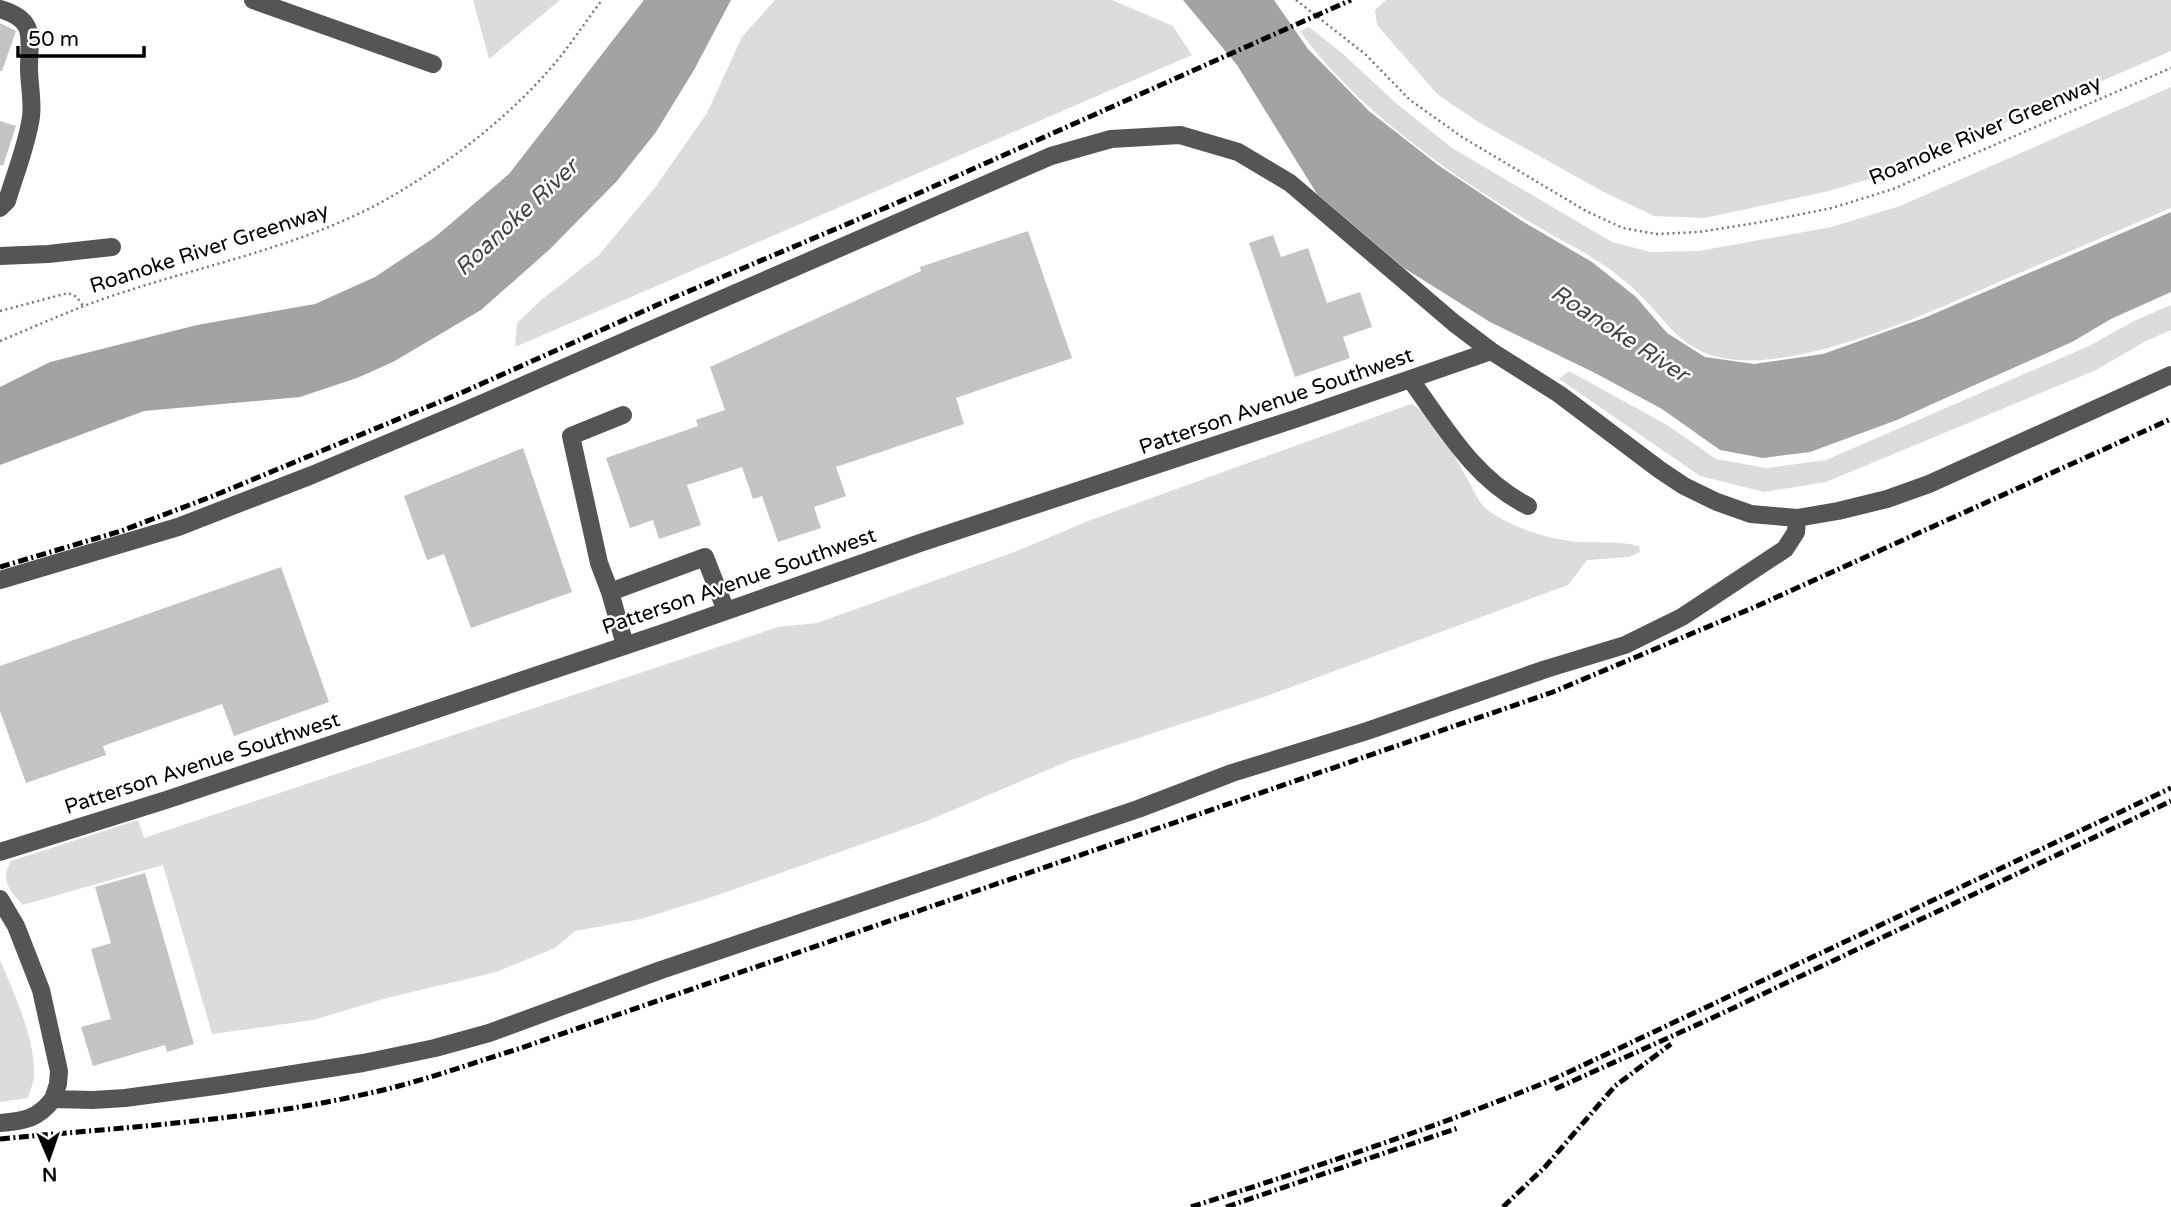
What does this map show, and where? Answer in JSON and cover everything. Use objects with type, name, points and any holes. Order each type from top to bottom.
[{"type":"street","points":[[253,0],[433,64]]},
{"type":"street","points":[[0,9],[14,13],[23,20],[31,41],[31,114],[7,201],[0,208]]},
{"type":"street","points":[[0,580],[178,527],[312,475],[1051,156],[1111,139],[1180,135],[1238,152],[1290,183],[1454,323],[1491,351],[1559,394],[1684,486],[1751,514],[1797,518],[1850,508],[1929,484],[2171,375]]},
{"type":"street","points":[[0,256],[112,247]]},
{"type":"street","name":"Patterson Avenue Southwest","points":[[0,852],[166,800],[1491,351]]},
{"type":"street","points":[[1410,379],[1478,471],[1497,488],[1528,506]]},
{"type":"street","points":[[623,415],[571,436],[599,563],[625,645]]},
{"type":"street","points":[[53,1099],[125,1098],[222,1085],[363,1063],[489,1033],[661,970],[1139,809],[1232,773],[1625,645],[1682,617],[1785,550],[1796,532],[1797,518]]},
{"type":"street","points":[[610,593],[705,556],[726,611]]},
{"type":"street","points":[[0,899],[16,926],[41,990],[59,1070],[53,1099],[34,1117],[27,1121],[0,1123]]},
{"type":"path","name":"Roanoke River Greenway","points":[[0,341],[83,306],[278,246],[379,203],[463,148],[506,113],[563,53],[602,0]]},
{"type":"path","name":"Roanoke River Greenway","points":[[1296,0],[1365,54],[1410,100],[1462,137],[1586,211],[1623,228],[1656,234],[1699,232],[1762,222],[1832,208],[1893,189],[2171,68]]},
{"type":"path","points":[[0,311],[68,293],[77,297],[83,306]]},
{"type":"shaded area","points":[[473,0],[560,0],[489,59]]},
{"type":"shaded area","points":[[775,0],[1112,0],[1173,26],[1192,55],[515,347],[517,323],[541,300],[599,255],[654,189],[707,113],[742,37]]},
{"type":"shaded area","points":[[1386,0],[2171,0],[2171,51],[1889,173],[1829,191],[1705,218],[1654,216],[1602,191],[1480,123],[1437,94],[1377,25],[1375,10]]},
{"type":"shaded area","points":[[1309,27],[1452,148],[1612,242],[1651,252],[1699,251],[1831,227],[1900,206],[2171,87],[2171,208],[1903,323],[1861,338],[1778,358],[1740,360],[1708,354],[1677,335],[1637,292],[1611,270],[1492,199],[1386,122],[1325,63],[1300,31]]},
{"type":"shaded area","points":[[2171,305],[2171,330],[2144,342],[2096,370],[1826,482],[1764,492],[1700,476],[1559,379],[1569,371],[1667,425],[1716,459],[1766,468],[1826,460],[2089,346],[2134,321]]},
{"type":"shaded area","points":[[1411,404],[1436,427],[1482,505],[1489,511],[1521,528],[1545,536],[1581,542],[1632,544],[1639,546],[1640,552],[1629,557],[1587,560],[1568,585],[1264,697],[1071,760],[927,821],[718,895],[641,919],[575,931],[555,948],[496,972],[387,998],[313,1020],[212,1034],[163,865],[23,905],[6,879],[11,861],[138,820],[144,838],[778,627],[817,623]]},
{"type":"shaded area","points":[[0,960],[28,1032],[34,1077],[28,1098],[0,1102]]},
{"type":"water","name":"Roanoke River","points":[[644,0],[731,0],[694,70],[656,132],[617,181],[550,249],[481,310],[393,362],[357,378],[300,397],[144,411],[0,465],[0,387],[50,362],[197,325],[315,304],[375,277],[435,237],[509,174]]},
{"type":"water","name":"Roanoke River","points":[[1183,0],[1274,0],[1308,49],[1369,111],[1438,165],[1522,221],[1592,262],[1636,297],[1667,333],[1705,357],[1754,364],[1823,354],[1924,318],[2171,212],[2171,292],[2111,319],[2072,342],[1897,420],[1810,452],[1763,458],[1720,450],[1662,409],[1490,322],[1404,268],[1317,194],[1237,65]]},
{"type":"building","points":[[0,23],[16,31],[2,71],[0,71]]},
{"type":"building","points":[[0,121],[16,126],[3,166],[0,165]]},
{"type":"building","points":[[1028,231],[1072,358],[956,398],[964,424],[836,467],[846,496],[814,507],[821,528],[778,542],[762,496],[753,499],[742,467],[687,485],[701,525],[659,539],[653,520],[630,528],[606,458],[698,426],[696,420],[725,410],[710,367],[921,271],[920,267]]},
{"type":"building","points":[[1273,235],[1281,257],[1308,248],[1327,303],[1360,292],[1372,327],[1343,337],[1350,358],[1295,377],[1249,243]]},
{"type":"building","points":[[523,448],[572,592],[471,628],[444,554],[427,560],[404,496]]},
{"type":"building","points":[[281,567],[329,702],[234,736],[222,704],[103,746],[106,755],[26,783],[0,711],[0,666]]},
{"type":"building","points":[[145,873],[194,1044],[167,1052],[165,1045],[93,1066],[81,1027],[111,1019],[91,949],[111,943],[95,887]]},
{"type":"railway","points":[[0,567],[121,531],[213,496],[461,393],[675,297],[892,205],[1351,0]]},
{"type":"railway","points":[[0,1139],[232,1117],[324,1103],[408,1084],[518,1049],[1553,692],[1757,606],[2171,419]]},
{"type":"railway","points":[[1191,1207],[1420,1130],[1556,1078],[2171,788]]},
{"type":"railway","points":[[1555,1089],[1712,1018],[2171,801]]},
{"type":"railway","points":[[1503,1207],[1545,1167],[1615,1086],[1671,1044]]},
{"type":"railway","points":[[1226,1207],[1458,1128]]}]
